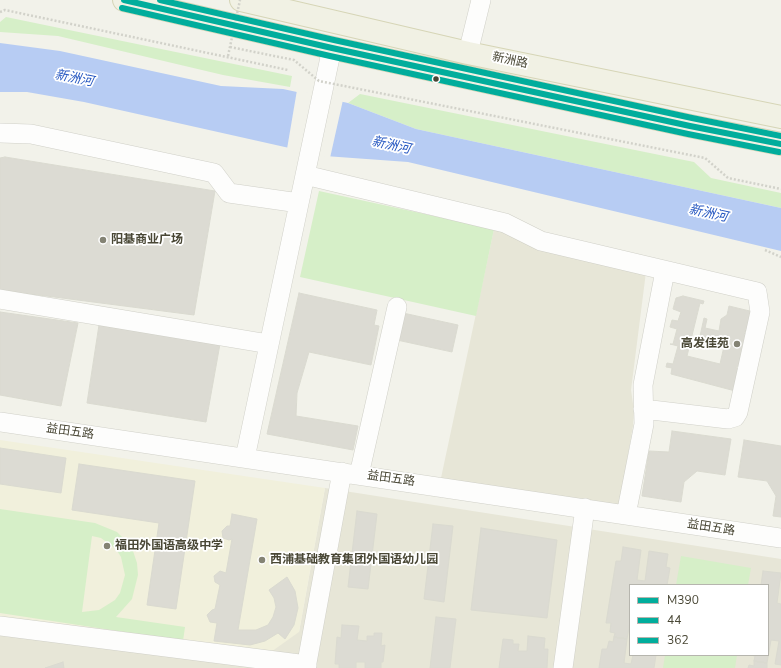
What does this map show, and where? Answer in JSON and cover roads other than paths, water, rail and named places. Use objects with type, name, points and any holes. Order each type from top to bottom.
[{"type":"main road","points":[[124,0],[332,48],[690,126],[781,144]]},
{"type":"main road","name":"新洲路","points":[[240,0],[468,53],[781,117]]},
{"type":"street","points":[[468,53],[481,0]]},
{"type":"street","points":[[245,458],[332,48]]},
{"type":"street","points":[[0,133],[31,134],[214,173],[229,193],[300,203]]},
{"type":"street","points":[[307,167],[505,223],[541,241],[757,292],[759,296],[760,312],[738,412],[735,417],[728,419],[643,409]]},
{"type":"street","points":[[626,515],[644,424],[643,384],[665,271]]},
{"type":"street","points":[[0,299],[269,344]]},
{"type":"street","points":[[0,626],[307,667],[351,474],[396,307]]},
{"type":"street","name":"益田五路","points":[[0,422],[781,538]]},
{"type":"street","points":[[563,668],[585,508]]},
{"type":"water","name":"新洲河","points":[[0,43],[60,51],[221,86],[283,89],[348,103],[416,129],[781,208],[781,251],[408,162],[325,156],[84,102],[27,92],[0,92]]},
{"type":"place","name":"阳基商业广场","points":[[103,240]]},
{"type":"place","name":"高发佳苑","points":[[737,344]]},
{"type":"place","name":"福田外国语高级中学","points":[[107,546]]},
{"type":"place","name":"西浦基础教育集团外国语幼儿园","points":[[262,560]]}]
